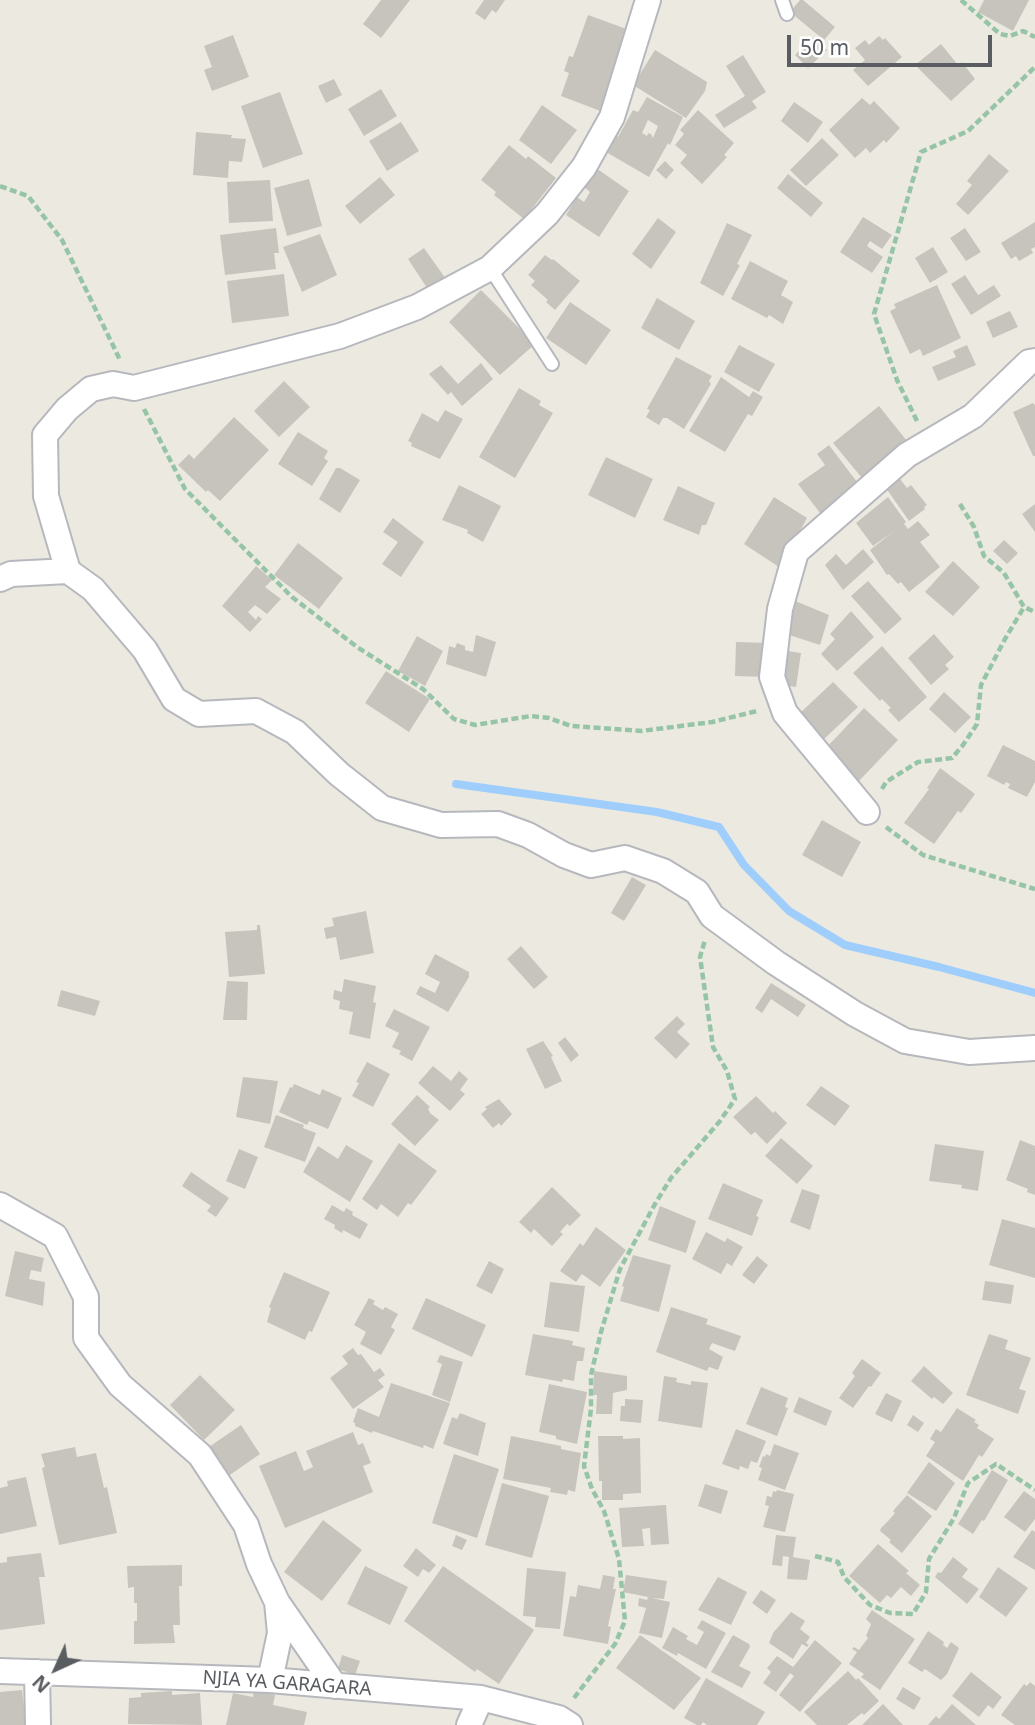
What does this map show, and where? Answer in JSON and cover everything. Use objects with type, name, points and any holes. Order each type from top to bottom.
[{"type":"street","points":[[648,0],[612,117],[584,167],[547,214],[490,268],[417,307],[340,336],[134,388],[113,384],[91,389],[67,409],[46,435],[46,496],[68,571],[93,589],[145,650],[174,699],[199,714],[256,711],[295,732],[339,774],[382,808],[441,825],[498,824],[591,865],[625,858],[663,871],[697,892],[712,916],[776,962],[855,1014],[905,1041],[969,1052],[1035,1048]]},
{"type":"street","points":[[867,812],[785,713],[772,677],[780,609],[796,552],[907,455],[973,416],[1029,362],[1035,361]]},
{"type":"street","points":[[0,579],[11,574],[68,571]]},
{"type":"street","points":[[0,1205],[55,1236],[86,1297],[86,1338],[120,1385],[200,1455],[246,1525],[277,1602],[335,1686]]},
{"type":"street","points":[[270,1680],[280,1633],[277,1602]]},
{"type":"street","name":"NJIA YA GARAGARA","points":[[0,1671],[270,1680],[481,1698],[564,1722]]},
{"type":"street","points":[[37,1672],[37,1725]]},
{"type":"street","points":[[469,1725],[481,1698]]},
{"type":"lane","points":[[782,0],[788,14]]},
{"type":"lane","points":[[490,268],[552,364]]},
{"type":"path","points":[[961,0],[1000,34],[1010,36],[1023,31],[1035,37]]},
{"type":"path","points":[[907,455],[918,422],[897,380],[874,314],[921,152],[968,131],[1035,67]]},
{"type":"path","points":[[0,186],[28,197],[62,240],[158,441],[184,489],[292,597],[357,647],[423,689],[454,719],[475,725],[531,716],[548,718],[571,726],[641,731],[712,722],[782,705]]},
{"type":"path","points":[[960,504],[974,527],[984,556],[1004,573],[1024,607],[1035,612]]},
{"type":"path","points":[[1024,607],[981,685],[977,724],[963,745],[952,758],[918,762],[886,782],[867,812],[923,855],[1035,889]]},
{"type":"path","points":[[564,1722],[615,1644],[625,1621],[619,1559],[604,1511],[584,1466],[591,1409],[591,1375],[601,1332],[620,1269],[655,1204],[671,1178],[720,1121],[735,1099],[727,1071],[713,1047],[700,957],[712,916]]},
{"type":"path","points":[[815,1556],[838,1562],[844,1577],[870,1605],[890,1613],[913,1614],[926,1592],[929,1559],[954,1518],[968,1483],[996,1464],[1035,1490]]},
{"type":"building","points":[[381,0],[410,0],[381,38],[363,24]]},
{"type":"building","points":[[484,0],[505,0],[496,13],[492,10],[485,20],[475,13]]},
{"type":"building","points":[[800,0],[835,27],[824,40],[790,12]]},
{"type":"building","points":[[984,0],[1029,0],[1013,31],[978,12]]},
{"type":"building","points":[[588,15],[632,31],[603,112],[561,96],[569,73],[564,71],[569,56],[573,57]]},
{"type":"building","points":[[233,35],[249,77],[212,91],[204,70],[212,67],[204,46]]},
{"type":"building","points":[[879,36],[883,40],[885,38],[902,57],[868,86],[853,70],[865,60],[855,48],[865,40],[869,45]]},
{"type":"building","points":[[813,37],[827,50],[808,68],[795,55]]},
{"type":"building","points":[[941,44],[958,65],[962,62],[975,79],[951,101],[915,65]]},
{"type":"building","points":[[655,50],[707,82],[705,91],[686,118],[633,85]]},
{"type":"building","points":[[743,55],[766,92],[752,101],[757,108],[724,128],[715,115],[745,96],[726,66]]},
{"type":"building","points":[[334,79],[342,95],[326,103],[318,86]]},
{"type":"building","points":[[381,89],[397,116],[364,136],[348,109]]},
{"type":"building","points":[[280,92],[303,154],[263,168],[241,106]]},
{"type":"building","points":[[647,97],[683,117],[670,145],[668,143],[649,177],[606,152],[633,110],[638,112]],"holes":[[[648,120],[658,126],[653,138],[651,134],[648,133],[647,136],[642,133]]]},
{"type":"building","points":[[862,98],[870,105],[874,101],[900,128],[886,143],[884,140],[870,153],[866,148],[855,158],[829,130]]},
{"type":"building","points":[[794,102],[823,122],[808,143],[781,121]]},
{"type":"building","points":[[542,105],[577,130],[551,164],[519,140]]},
{"type":"building","points":[[698,110],[734,143],[724,155],[727,157],[702,184],[680,163],[687,155],[675,145],[684,134],[680,130]]},
{"type":"building","points":[[401,122],[419,151],[387,171],[369,141]]},
{"type":"building","points":[[196,132],[246,139],[242,162],[229,161],[228,178],[193,175]]},
{"type":"building","points":[[822,138],[839,155],[806,186],[790,170]]},
{"type":"building","points":[[509,145],[556,178],[524,219],[494,195],[496,192],[481,180]]},
{"type":"building","points":[[989,154],[1009,171],[968,215],[956,204],[972,185],[967,181]]},
{"type":"building","points":[[665,161],[674,170],[666,179],[656,170]]},
{"type":"building","points":[[596,168],[629,191],[599,237],[566,215],[577,197],[584,202],[590,192],[584,187]]},
{"type":"building","points":[[788,174],[823,203],[811,217],[777,188]]},
{"type":"building","points":[[380,177],[395,195],[360,224],[345,206]]},
{"type":"building","points":[[309,179],[322,226],[287,236],[274,188]]},
{"type":"building","points":[[270,180],[273,221],[229,223],[227,182]]},
{"type":"building","points":[[863,217],[892,235],[882,249],[870,241],[867,246],[883,257],[872,273],[840,252]]},
{"type":"building","points":[[658,218],[676,232],[651,269],[632,254]]},
{"type":"building","points":[[1035,222],[1035,247],[1031,249],[1033,253],[1019,261],[1016,256],[1011,259],[1001,243]]},
{"type":"building","points":[[727,223],[752,235],[723,296],[700,283]]},
{"type":"building","points":[[276,228],[279,253],[274,253],[276,269],[225,275],[220,235]]},
{"type":"building","points":[[965,228],[981,252],[966,261],[950,238]]},
{"type":"building","points":[[320,234],[337,275],[302,292],[283,247]]},
{"type":"building","points":[[933,247],[948,272],[930,283],[915,258]]},
{"type":"building","points":[[424,248],[448,282],[431,294],[408,259]]},
{"type":"building","points":[[545,255],[580,281],[555,310],[531,285],[535,281],[528,275]]},
{"type":"building","points":[[750,261],[788,281],[781,295],[793,302],[783,324],[731,299]]},
{"type":"building","points":[[284,274],[289,316],[232,323],[227,281]]},
{"type":"building","points":[[965,275],[978,295],[994,285],[1001,296],[971,315],[951,284]]},
{"type":"building","points":[[937,285],[961,338],[923,356],[920,349],[910,354],[890,311],[896,308],[894,304]]},
{"type":"building","points":[[481,290],[535,344],[500,375],[449,322]]},
{"type":"building","points":[[657,298],[695,321],[679,350],[641,328]]},
{"type":"building","points":[[570,302],[611,330],[586,365],[546,338]]},
{"type":"building","points":[[1010,311],[1018,327],[993,338],[986,322]]},
{"type":"building","points":[[739,345],[775,364],[759,392],[724,372]]},
{"type":"building","points":[[967,345],[976,365],[938,381],[932,367],[956,357],[953,351]]},
{"type":"building","points":[[676,357],[712,376],[709,381],[711,384],[684,429],[667,418],[663,418],[659,425],[646,417],[650,410],[647,409]]},
{"type":"building","points":[[481,363],[493,379],[462,406],[451,392],[448,395],[429,374],[441,365],[458,384]]},
{"type":"building","points":[[721,377],[749,397],[753,391],[763,397],[752,416],[748,414],[725,452],[689,431]]},
{"type":"building","points":[[284,381],[310,407],[279,437],[254,411]]},
{"type":"building","points":[[519,388],[541,401],[539,405],[553,413],[515,478],[479,457]]},
{"type":"building","points":[[1033,403],[1035,405],[1035,456],[1013,412]]},
{"type":"building","points":[[879,406],[907,441],[862,478],[833,443]]},
{"type":"building","points":[[445,410],[463,419],[440,459],[411,446],[412,443],[408,441],[422,413],[438,422]]},
{"type":"building","points":[[234,417],[269,450],[220,501],[208,490],[206,492],[178,465],[189,454],[194,459]]},
{"type":"building","points":[[298,432],[328,451],[324,458],[328,461],[312,486],[278,464]]},
{"type":"building","points":[[829,445],[857,482],[820,513],[798,484],[825,465],[817,454]]},
{"type":"building","points":[[606,457],[653,479],[635,518],[588,495]]},
{"type":"building","points":[[336,468],[360,480],[340,513],[319,499]]},
{"type":"building","points":[[894,471],[907,488],[911,485],[927,505],[909,521],[881,481]]},
{"type":"building","points":[[459,485],[501,506],[483,542],[467,533],[468,530],[442,520]]},
{"type":"building","points":[[678,486],[715,503],[699,535],[663,520]]},
{"type":"building","points":[[774,497],[807,518],[800,531],[802,532],[779,567],[744,544]]},
{"type":"building","points":[[888,497],[908,529],[918,521],[930,535],[920,542],[940,567],[909,592],[901,582],[898,584],[887,575],[870,550],[894,531],[873,546],[856,523]]},
{"type":"building","points":[[1035,504],[1035,532],[1022,514]]},
{"type":"building","points":[[393,518],[424,542],[401,577],[382,564],[398,542],[383,532]]},
{"type":"building","points":[[1004,540],[1018,553],[1007,564],[993,551]]},
{"type":"building","points":[[298,543],[343,578],[319,609],[274,575]]},
{"type":"building","points":[[863,549],[874,562],[843,590],[825,565],[836,554],[846,565]]},
{"type":"building","points":[[953,561],[980,587],[953,616],[925,592]]},
{"type":"building","points":[[256,566],[272,580],[265,587],[281,599],[267,614],[255,605],[248,612],[256,620],[258,616],[262,619],[250,632],[222,606]]},
{"type":"building","points":[[868,581],[902,619],[885,634],[851,596]]},
{"type":"building","points":[[793,600],[829,615],[820,645],[783,633]]},
{"type":"building","points":[[851,611],[874,637],[837,671],[821,654],[835,639],[830,634]]},
{"type":"building","points":[[934,634],[954,657],[945,665],[949,669],[931,685],[908,658]]},
{"type":"building","points":[[476,635],[496,642],[486,677],[446,664],[449,646],[455,648],[457,643],[465,646],[465,650],[473,652]]},
{"type":"building","points":[[417,636],[443,651],[425,686],[398,671]]},
{"type":"building","points":[[736,642],[770,643],[770,677],[735,676]]},
{"type":"building","points":[[882,646],[927,697],[899,722],[888,710],[891,708],[882,699],[880,701],[853,673]]},
{"type":"building","points":[[781,650],[801,653],[796,687],[776,684]]},
{"type":"building","points":[[386,671],[430,699],[409,732],[365,703]]},
{"type":"building","points":[[833,682],[858,707],[823,740],[799,714]]},
{"type":"building","points":[[944,692],[971,717],[955,733],[929,709]]},
{"type":"building","points":[[864,708],[898,740],[859,781],[825,749]]},
{"type":"building","points":[[1003,745],[1035,761],[1035,782],[1027,797],[1008,788],[1010,784],[1006,782],[1004,785],[987,776]]},
{"type":"building","points":[[940,768],[975,794],[961,813],[958,811],[934,844],[904,823],[929,789],[927,788]]},
{"type":"building","points":[[822,820],[861,842],[842,877],[802,855]]},
{"type":"building","points":[[632,877],[646,885],[624,921],[611,913]]},
{"type":"building","points":[[366,911],[374,953],[340,960],[336,937],[326,939],[324,928],[334,926],[332,918]]},
{"type":"building","points":[[257,925],[260,925],[265,974],[229,977],[225,932],[257,930]]},
{"type":"building","points":[[521,946],[548,977],[534,989],[507,959]]},
{"type":"building","points":[[435,954],[469,972],[469,977],[448,1012],[416,994],[420,986],[435,993],[440,982],[425,974]]},
{"type":"building","points":[[344,979],[376,986],[370,1039],[349,1034],[353,1012],[339,1009],[340,1001],[333,999],[334,990],[342,992]]},
{"type":"building","points":[[227,981],[248,982],[247,1020],[223,1020]]},
{"type":"building","points":[[771,983],[806,1005],[798,1017],[771,999],[762,1013],[755,1008]]},
{"type":"building","points":[[61,990],[100,1001],[95,1016],[57,1006]]},
{"type":"building","points":[[394,1009],[430,1027],[412,1061],[392,1047],[399,1033],[385,1026]]},
{"type":"building","points":[[677,1016],[685,1024],[677,1032],[690,1044],[676,1059],[654,1038]]},
{"type":"building","points":[[565,1037],[579,1055],[571,1062],[558,1043]]},
{"type":"building","points":[[543,1041],[553,1056],[551,1057],[562,1081],[545,1089],[526,1049]]},
{"type":"building","points":[[367,1062],[390,1074],[373,1107],[352,1096]]},
{"type":"building","points":[[433,1066],[451,1081],[459,1071],[468,1079],[460,1090],[465,1094],[450,1111],[418,1083]]},
{"type":"building","points":[[243,1077],[278,1081],[270,1124],[236,1117]]},
{"type":"building","points":[[294,1084],[320,1095],[322,1089],[342,1098],[328,1129],[309,1121],[307,1125],[279,1112],[290,1087]]},
{"type":"building","points":[[821,1086],[850,1106],[835,1126],[806,1105]]},
{"type":"building","points":[[417,1095],[430,1107],[430,1113],[439,1120],[415,1146],[391,1124]]},
{"type":"building","points":[[756,1096],[787,1123],[767,1144],[755,1132],[751,1135],[733,1117]]},
{"type":"building","points":[[499,1099],[512,1114],[501,1126],[499,1123],[493,1128],[481,1114],[487,1109],[485,1107]]},
{"type":"building","points":[[276,1115],[304,1125],[303,1128],[316,1133],[305,1162],[264,1147]]},
{"type":"building","points":[[781,1138],[813,1166],[797,1184],[765,1156]]},
{"type":"building","points":[[1020,1140],[1035,1146],[1035,1195],[1027,1192],[1028,1189],[1006,1180]]},
{"type":"building","points":[[399,1143],[437,1171],[411,1205],[408,1203],[398,1217],[381,1204],[377,1210],[362,1199]]},
{"type":"building","points":[[935,1144],[984,1151],[978,1191],[961,1188],[962,1185],[929,1181]]},
{"type":"building","points":[[346,1145],[373,1161],[350,1202],[303,1172],[318,1146],[338,1159]]},
{"type":"building","points":[[239,1149],[258,1157],[245,1189],[226,1181]]},
{"type":"building","points":[[191,1172],[229,1198],[216,1217],[207,1211],[211,1206],[182,1186]]},
{"type":"building","points":[[723,1183],[763,1200],[752,1236],[708,1219]]},
{"type":"building","points":[[552,1187],[581,1215],[570,1226],[567,1224],[560,1232],[563,1234],[552,1246],[534,1229],[531,1233],[519,1222]]},
{"type":"building","points":[[802,1189],[820,1195],[810,1230],[790,1222]]},
{"type":"building","points":[[332,1205],[344,1212],[346,1208],[353,1212],[352,1215],[368,1224],[360,1239],[343,1230],[342,1233],[324,1219]]},
{"type":"building","points":[[660,1206],[696,1221],[686,1253],[648,1240]]},
{"type":"building","points":[[1002,1219],[1035,1228],[1035,1278],[989,1265]]},
{"type":"building","points":[[596,1227],[626,1250],[600,1287],[582,1274],[576,1282],[560,1271],[580,1243],[583,1246]]},
{"type":"building","points":[[706,1232],[725,1242],[727,1238],[743,1247],[732,1266],[727,1263],[721,1274],[692,1259]]},
{"type":"building","points":[[15,1251],[44,1258],[41,1272],[31,1270],[29,1279],[45,1282],[43,1306],[5,1296]]},
{"type":"building","points":[[633,1255],[671,1265],[659,1312],[620,1301],[624,1287],[622,1286]]},
{"type":"building","points":[[757,1256],[768,1265],[754,1284],[742,1275]]},
{"type":"building","points":[[489,1261],[504,1269],[492,1294],[476,1286]]},
{"type":"building","points":[[284,1272],[330,1292],[312,1332],[309,1331],[305,1340],[267,1322],[271,1308],[269,1307]]},
{"type":"building","points":[[985,1281],[1014,1285],[1011,1304],[982,1300]]},
{"type":"building","points":[[550,1282],[585,1286],[579,1332],[544,1327]]},
{"type":"building","points":[[369,1298],[383,1310],[385,1307],[398,1314],[391,1327],[395,1330],[381,1355],[360,1344],[366,1332],[354,1325]]},
{"type":"building","points":[[426,1298],[486,1325],[472,1357],[412,1329]]},
{"type":"building","points":[[671,1307],[708,1319],[706,1324],[741,1336],[735,1351],[712,1343],[709,1349],[723,1357],[718,1370],[709,1367],[707,1371],[656,1352]]},
{"type":"building","points":[[533,1334],[573,1341],[572,1345],[585,1348],[583,1361],[577,1361],[574,1381],[563,1379],[562,1382],[525,1375]]},
{"type":"building","points":[[989,1334],[1008,1340],[1005,1349],[1031,1358],[1019,1389],[1026,1391],[1018,1414],[966,1395]]},
{"type":"building","points":[[353,1348],[374,1372],[380,1368],[385,1375],[378,1380],[384,1387],[353,1409],[330,1378],[348,1364],[342,1356]]},
{"type":"building","points":[[440,1355],[463,1362],[450,1402],[432,1395],[442,1364],[437,1362]]},
{"type":"building","points":[[862,1359],[881,1373],[853,1408],[839,1398],[855,1376],[852,1373]]},
{"type":"building","points":[[924,1366],[953,1393],[943,1404],[934,1397],[932,1399],[911,1381]]},
{"type":"building","points":[[594,1371],[627,1376],[627,1390],[613,1393],[612,1414],[596,1414],[597,1395],[593,1395]]},
{"type":"building","points":[[200,1375],[235,1410],[204,1440],[170,1405]]},
{"type":"building","points":[[664,1376],[677,1378],[676,1382],[691,1385],[691,1381],[708,1383],[702,1428],[658,1421]]},
{"type":"building","points":[[391,1383],[450,1403],[433,1449],[355,1426],[353,1422],[358,1408],[379,1417]]},
{"type":"building","points":[[549,1384],[587,1392],[577,1444],[539,1432]]},
{"type":"building","points":[[761,1387],[788,1398],[785,1407],[788,1408],[777,1436],[746,1424]]},
{"type":"building","points":[[886,1393],[902,1401],[892,1422],[875,1414]]},
{"type":"building","points":[[799,1397],[832,1411],[826,1426],[793,1412]]},
{"type":"building","points":[[625,1399],[643,1400],[641,1423],[620,1421],[621,1406],[625,1406]]},
{"type":"building","points":[[957,1408],[976,1420],[974,1422],[979,1425],[977,1428],[994,1439],[982,1457],[979,1455],[963,1481],[926,1456],[935,1442],[930,1439],[936,1429],[941,1432]]},
{"type":"building","points":[[460,1413],[486,1423],[478,1456],[443,1444],[452,1417],[457,1419]]},
{"type":"building","points":[[913,1415],[924,1423],[918,1432],[907,1425]]},
{"type":"building","points":[[241,1425],[260,1454],[227,1477],[206,1449]]},
{"type":"building","points":[[736,1429],[766,1441],[757,1463],[751,1461],[748,1469],[740,1466],[739,1470],[722,1464]]},
{"type":"building","points":[[353,1432],[358,1445],[363,1443],[371,1463],[363,1466],[373,1492],[285,1528],[259,1466],[296,1451],[304,1471],[313,1467],[306,1451]]},
{"type":"building","points":[[511,1436],[581,1453],[575,1492],[568,1490],[567,1495],[550,1492],[551,1488],[503,1479]]},
{"type":"building","points":[[598,1436],[640,1438],[641,1493],[623,1494],[623,1500],[602,1500]]},
{"type":"building","points":[[774,1444],[799,1453],[785,1490],[758,1480],[763,1456],[770,1456]]},
{"type":"building","points":[[75,1447],[77,1457],[96,1453],[117,1533],[59,1545],[41,1454]]},
{"type":"building","points":[[454,1454],[499,1469],[477,1538],[432,1523]]},
{"type":"building","points":[[929,1462],[955,1483],[936,1511],[907,1493]]},
{"type":"building","points":[[992,1470],[1008,1480],[984,1521],[982,1520],[973,1534],[958,1524]]},
{"type":"building","points":[[26,1477],[37,1526],[0,1534],[0,1488],[8,1486],[7,1481]]},
{"type":"building","points":[[502,1483],[549,1496],[532,1558],[485,1545]]},
{"type":"building","points":[[705,1484],[728,1491],[721,1514],[698,1506]]},
{"type":"building","points":[[773,1491],[794,1494],[785,1532],[763,1527],[769,1506],[765,1505],[767,1496],[772,1497]]},
{"type":"building","points":[[1024,1491],[1035,1499],[1035,1519],[1025,1532],[1004,1517]]},
{"type":"building","points":[[907,1495],[932,1516],[902,1553],[880,1531]]},
{"type":"building","points":[[666,1505],[669,1544],[651,1545],[650,1528],[642,1529],[644,1546],[622,1547],[619,1508]]},
{"type":"building","points":[[323,1520],[362,1550],[322,1601],[284,1572]]},
{"type":"building","points":[[1032,1530],[1035,1532],[1035,1570],[1013,1557]]},
{"type":"building","points":[[456,1535],[467,1540],[462,1550],[452,1546]]},
{"type":"building","points":[[776,1535],[796,1537],[793,1557],[810,1560],[807,1580],[787,1579],[789,1557],[783,1556],[782,1566],[772,1565]]},
{"type":"building","points":[[878,1544],[909,1571],[906,1573],[920,1585],[911,1596],[901,1587],[891,1598],[887,1595],[880,1603],[849,1576]]},
{"type":"building","points":[[416,1548],[436,1565],[429,1573],[423,1569],[418,1577],[403,1566]]},
{"type":"building","points":[[41,1553],[45,1577],[39,1577],[45,1624],[0,1630],[0,1563],[7,1562],[7,1557]]},
{"type":"building","points":[[953,1557],[968,1569],[962,1577],[979,1589],[967,1604],[935,1577]]},
{"type":"building","points":[[182,1565],[182,1586],[179,1586],[180,1625],[173,1625],[175,1643],[134,1644],[137,1603],[134,1603],[134,1587],[128,1588],[127,1566]]},
{"type":"building","points":[[365,1566],[408,1587],[390,1625],[347,1604]]},
{"type":"building","points":[[443,1566],[534,1630],[499,1684],[477,1669],[475,1672],[404,1621]]},
{"type":"building","points":[[998,1567],[1028,1588],[1006,1617],[979,1597]]},
{"type":"building","points":[[527,1568],[566,1572],[560,1629],[535,1627],[536,1617],[523,1616]]},
{"type":"building","points":[[603,1575],[615,1577],[613,1589],[616,1589],[608,1626],[611,1627],[608,1644],[563,1636],[570,1596],[576,1597],[578,1585],[600,1589]]},
{"type":"building","points":[[626,1575],[667,1581],[664,1599],[652,1598],[670,1602],[662,1638],[639,1633],[646,1608],[638,1606],[639,1598],[647,1600],[648,1597],[623,1592]]},
{"type":"building","points":[[718,1577],[747,1592],[731,1625],[698,1610]]},
{"type":"building","points":[[761,1590],[776,1600],[767,1614],[752,1603]]},
{"type":"building","points":[[872,1610],[915,1639],[880,1690],[861,1677],[864,1674],[849,1664],[857,1652],[852,1649],[854,1647],[859,1650],[868,1638],[866,1636],[871,1624],[866,1619]]},
{"type":"building","points":[[791,1612],[805,1621],[800,1629],[810,1637],[806,1643],[809,1645],[807,1647],[802,1644],[793,1659],[769,1643],[773,1633]]},
{"type":"building","points":[[702,1620],[726,1633],[706,1669],[678,1653],[677,1656],[662,1648],[673,1627],[697,1645],[704,1632],[697,1628]]},
{"type":"building","points":[[928,1631],[944,1642],[943,1645],[947,1648],[951,1642],[959,1648],[947,1674],[941,1680],[925,1669],[922,1672],[908,1663]]},
{"type":"building","points":[[640,1635],[701,1678],[674,1710],[616,1668]]},
{"type":"building","points":[[733,1635],[750,1647],[739,1666],[751,1672],[742,1688],[711,1672]]},
{"type":"building","points":[[815,1640],[842,1663],[800,1712],[779,1695],[794,1676],[790,1673],[776,1692],[763,1683],[771,1672],[767,1668],[777,1656],[793,1667]]},
{"type":"building","points":[[342,1655],[360,1661],[355,1675],[338,1669]]},
{"type":"building","points":[[848,1671],[879,1701],[864,1715],[862,1713],[847,1725],[817,1725],[804,1712]]},
{"type":"building","points":[[971,1672],[1002,1697],[993,1709],[988,1705],[979,1717],[952,1696]]},
{"type":"building","points":[[706,1678],[765,1712],[757,1725],[707,1725],[703,1722],[697,1725],[684,1718]]},
{"type":"building","points":[[1030,1682],[1035,1686],[1035,1725],[1015,1725],[1001,1715],[1024,1684],[1027,1686]]},
{"type":"building","points":[[903,1687],[921,1698],[914,1710],[896,1699]]},
{"type":"building","points":[[22,1690],[26,1725],[0,1725],[0,1692]]},
{"type":"building","points":[[172,1691],[172,1695],[200,1693],[202,1725],[128,1724],[129,1698],[141,1697],[141,1693]]},
{"type":"building","points":[[254,1691],[275,1695],[273,1705],[307,1712],[304,1725],[226,1725],[233,1693],[253,1697]]},
{"type":"building","points":[[883,1704],[903,1725],[862,1725]]},
{"type":"building","points":[[952,1704],[976,1725],[928,1725],[936,1716],[939,1719]]},
{"type":"waterway","points":[[456,784],[657,812],[719,827],[744,865],[789,911],[845,945],[1035,993]]}]
